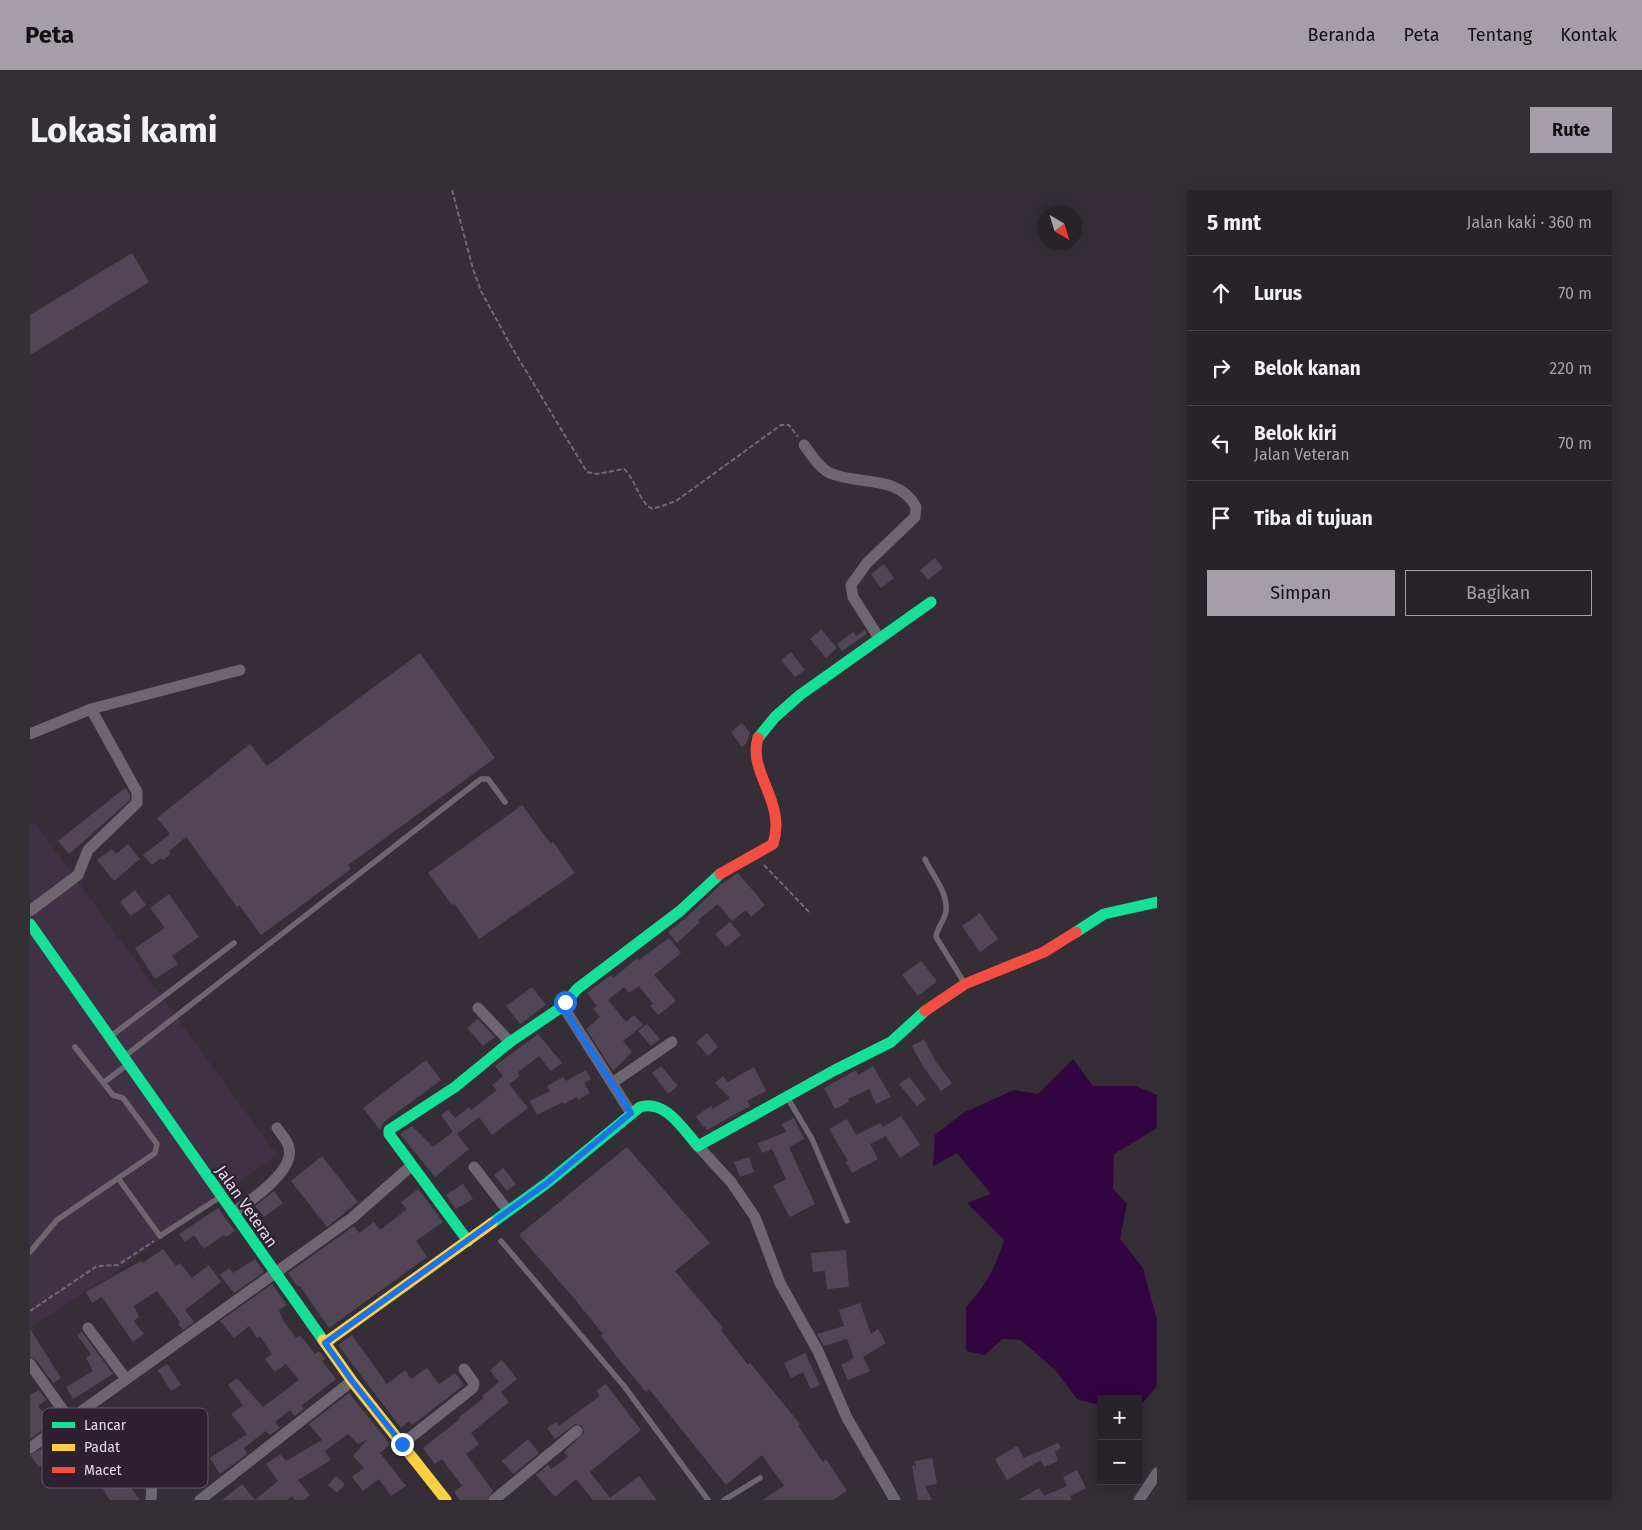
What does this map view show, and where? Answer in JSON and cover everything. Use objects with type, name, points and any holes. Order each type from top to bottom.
[{"type":"street","points":[[804,445],[816,461],[830,473],[863,482],[883,482],[895,486],[906,493],[916,507],[915,517],[867,563],[851,585],[853,598],[880,638]]},
{"type":"street","points":[[468,1241],[411,1166],[389,1134],[389,1130],[456,1087],[510,1042],[562,1006],[577,989],[680,911],[714,878],[773,844],[778,828],[765,778],[754,752],[753,745],[757,734],[806,687],[931,602]]},
{"type":"street","points":[[30,734],[91,709],[240,670]]},
{"type":"street","points":[[30,911],[78,875],[88,850],[137,803],[137,792],[91,709]]},
{"type":"street","points":[[698,1146],[891,1042],[930,1006],[964,984],[1044,952],[1104,914],[1157,902]]},
{"type":"street","name":"Jalan Veteran","points":[[30,924],[173,1125],[220,1197],[274,1273],[352,1381],[446,1500]]},
{"type":"street","points":[[562,1006],[631,1113]]},
{"type":"street","points":[[478,1008],[510,1042]]},
{"type":"street","points":[[612,1083],[672,1042]]},
{"type":"street","points":[[325,1343],[568,1167],[631,1113],[649,1104],[663,1108],[731,1182],[756,1217],[780,1284],[818,1351],[847,1418],[895,1500]]},
{"type":"street","points":[[233,1213],[286,1168],[290,1156],[289,1147],[277,1128]]},
{"type":"street","points":[[86,1408],[352,1218],[411,1166]]},
{"type":"street","points":[[474,1167],[508,1211]]},
{"type":"street","points":[[88,1328],[126,1379]]},
{"type":"street","points":[[30,1364],[61,1408]]},
{"type":"street","points":[[402,1444],[473,1388],[474,1383],[464,1369]]},
{"type":"street","points":[[200,1500],[352,1381]]},
{"type":"street","points":[[494,1500],[577,1431]]},
{"type":"street","points":[[30,1448],[42,1440]]},
{"type":"street","points":[[1139,1500],[1157,1473]]},
{"type":"lane","points":[[103,1083],[142,1044],[481,779],[488,779],[505,802]]},
{"type":"lane","points":[[925,859],[946,903],[944,919],[936,937],[964,984]]},
{"type":"lane","points":[[109,1037],[234,943]]},
{"type":"lane","points":[[30,1252],[57,1220],[156,1153],[156,1144],[123,1098],[112,1095],[75,1047]]},
{"type":"lane","points":[[787,1097],[812,1139],[847,1221]]},
{"type":"lane","points":[[118,1178],[160,1236],[220,1197]]},
{"type":"lane","points":[[501,1241],[624,1386],[708,1500]]},
{"type":"lane","points":[[724,1500],[760,1478]]},
{"type":"path","points":[[452,190],[473,269],[482,291],[511,346],[587,472],[597,474],[624,469],[636,484],[646,504],[653,509],[676,501],[784,423],[789,425],[804,445]]},
{"type":"path","points":[[753,854],[811,914]]},
{"type":"path","points":[[30,1311],[97,1266],[118,1265],[160,1236]]},
{"type":"shaded area","points":[[35,823],[277,1155],[114,1273],[30,1328],[30,826]]},
{"type":"shaded area","points":[[1073,1059],[1093,1086],[1136,1086],[1157,1095],[1157,1128],[1114,1154],[1113,1189],[1127,1204],[1120,1239],[1143,1268],[1157,1320],[1157,1386],[1142,1403],[1142,1395],[1097,1395],[1097,1405],[1077,1399],[1056,1371],[1021,1340],[1002,1339],[985,1355],[966,1351],[966,1307],[989,1276],[1004,1240],[967,1203],[991,1194],[957,1153],[933,1166],[935,1135],[963,1113],[1014,1090],[1038,1094]]},
{"type":"building","points":[[132,253],[149,282],[30,355],[30,315]]},
{"type":"building","points":[[935,558],[943,568],[928,580],[920,570]]},
{"type":"building","points":[[884,564],[894,578],[881,588],[871,574]]},
{"type":"building","points":[[821,629],[837,648],[826,658],[810,639]]},
{"type":"building","points":[[865,630],[867,634],[842,651],[837,644],[853,632],[856,636]]},
{"type":"building","points":[[791,652],[805,670],[795,677],[781,660]]},
{"type":"building","points":[[420,653],[495,758],[348,865],[351,869],[261,935],[239,905],[237,907],[186,837],[169,851],[171,854],[163,860],[161,858],[152,865],[143,855],[170,834],[157,818],[250,744],[267,766]]},
{"type":"building","points":[[742,723],[750,733],[746,744],[742,747],[731,732]]},
{"type":"building","points":[[125,788],[130,794],[130,800],[69,854],[58,841]]},
{"type":"building","points":[[522,805],[551,844],[553,842],[575,873],[479,939],[454,903],[452,905],[428,873]]},
{"type":"building","points":[[128,844],[140,859],[114,881],[97,860],[112,849],[116,854]]},
{"type":"building","points":[[738,873],[765,905],[751,917],[746,910],[732,921],[718,904],[698,920],[700,922],[677,943],[668,932],[686,918],[720,885]]},
{"type":"building","points":[[135,890],[146,905],[131,916],[120,902]]},
{"type":"building","points":[[169,894],[199,937],[172,956],[178,964],[155,979],[135,948],[165,928],[150,908]]},
{"type":"building","points":[[980,913],[998,939],[980,952],[962,926]]},
{"type":"building","points":[[730,922],[741,935],[726,947],[715,934]]},
{"type":"building","points":[[669,938],[681,953],[654,975],[676,1001],[658,1015],[650,1006],[653,1004],[639,986],[629,993],[624,987],[608,1000],[626,1022],[634,1015],[643,1025],[623,1041],[632,1052],[613,1071],[586,1029],[600,1017],[593,1009],[597,1006],[587,993],[611,975],[613,978],[638,958],[639,960]]},
{"type":"building","points":[[921,961],[937,981],[918,996],[902,975]]},
{"type":"building","points":[[532,987],[546,1005],[520,1024],[506,1006]]},
{"type":"building","points":[[478,1019],[495,1037],[483,1046],[467,1028]]},
{"type":"building","points":[[647,1024],[660,1039],[651,1046],[638,1031]]},
{"type":"building","points":[[707,1033],[718,1047],[708,1056],[696,1042]]},
{"type":"building","points":[[538,1034],[562,1063],[551,1071],[539,1056],[517,1073],[520,1076],[509,1084],[528,1108],[492,1135],[479,1117],[457,1134],[469,1149],[435,1177],[400,1134],[412,1126],[433,1147],[453,1132],[441,1115],[448,1110],[455,1118],[469,1107],[471,1110],[497,1090],[492,1085],[503,1076],[495,1066]]},
{"type":"building","points":[[924,1039],[936,1062],[952,1083],[941,1091],[922,1065],[912,1046]]},
{"type":"building","points":[[426,1060],[441,1080],[384,1122],[380,1130],[363,1108]]},
{"type":"building","points":[[661,1066],[678,1086],[668,1094],[652,1073]]},
{"type":"building","points":[[873,1066],[891,1097],[876,1104],[869,1089],[848,1099],[849,1102],[835,1109],[824,1088],[856,1070],[858,1075]]},
{"type":"building","points":[[754,1067],[766,1091],[747,1101],[750,1106],[707,1130],[705,1126],[703,1127],[696,1116],[711,1106],[713,1109],[730,1098],[715,1083],[723,1076],[728,1082]]},
{"type":"building","points":[[586,1070],[591,1079],[584,1083],[590,1093],[578,1100],[577,1097],[564,1104],[563,1102],[537,1115],[530,1101],[550,1091],[547,1086],[563,1077],[566,1081]]},
{"type":"building","points":[[909,1077],[926,1099],[917,1106],[899,1084]]},
{"type":"building","points":[[901,1116],[920,1145],[900,1158],[886,1136],[870,1144],[878,1159],[852,1173],[846,1162],[848,1161],[829,1129],[847,1119],[856,1135],[880,1123],[883,1127]]},
{"type":"building","points":[[794,1118],[804,1139],[789,1147],[815,1204],[790,1217],[773,1186],[786,1179],[772,1149],[762,1153],[758,1143],[786,1132],[782,1124]]},
{"type":"building","points":[[627,1147],[710,1243],[675,1271],[723,1328],[721,1330],[748,1365],[750,1363],[800,1424],[798,1426],[823,1462],[826,1459],[847,1491],[833,1500],[762,1500],[784,1486],[762,1455],[726,1485],[649,1389],[646,1392],[621,1362],[601,1336],[603,1334],[519,1235]]},
{"type":"building","points":[[322,1156],[358,1202],[327,1227],[291,1181]]},
{"type":"building","points":[[749,1157],[754,1172],[740,1177],[734,1162]]},
{"type":"building","points":[[503,1168],[516,1184],[507,1191],[494,1175]]},
{"type":"building","points":[[463,1184],[473,1199],[456,1209],[446,1195]]},
{"type":"building","points":[[418,1189],[443,1222],[416,1241],[427,1257],[329,1328],[300,1286],[298,1287],[288,1273],[354,1226],[359,1233],[374,1222],[380,1230],[407,1209],[401,1202]]},
{"type":"building","points":[[274,1191],[283,1203],[264,1217],[255,1206]]},
{"type":"building","points":[[218,1208],[235,1231],[226,1237],[224,1235],[204,1249],[194,1235],[185,1242],[179,1234]]},
{"type":"building","points":[[163,1249],[176,1266],[180,1263],[192,1278],[209,1265],[221,1282],[185,1310],[194,1322],[183,1330],[178,1324],[180,1322],[157,1291],[134,1306],[139,1317],[134,1321],[144,1334],[133,1342],[102,1297],[92,1303],[86,1292],[141,1261],[143,1263]]},
{"type":"building","points":[[846,1250],[849,1287],[827,1289],[825,1271],[813,1272],[811,1253]]},
{"type":"building","points":[[255,1259],[264,1272],[234,1293],[220,1275],[229,1268],[233,1273]]},
{"type":"building","points":[[272,1284],[287,1305],[279,1310],[283,1320],[296,1338],[300,1335],[315,1354],[319,1351],[325,1359],[322,1361],[336,1379],[301,1406],[304,1409],[295,1416],[290,1410],[275,1422],[280,1428],[270,1435],[266,1431],[244,1448],[247,1454],[220,1474],[210,1458],[247,1434],[231,1414],[243,1405],[228,1385],[237,1378],[263,1407],[299,1380],[286,1364],[275,1372],[265,1359],[272,1354],[260,1336],[257,1338],[249,1326],[234,1338],[220,1321]]},
{"type":"building","points":[[860,1303],[871,1334],[878,1329],[886,1343],[863,1357],[870,1371],[848,1380],[841,1365],[854,1358],[847,1339],[824,1346],[817,1334],[844,1326],[839,1310]]},
{"type":"building","points":[[30,1329],[61,1378],[53,1383],[36,1360],[30,1357]]},
{"type":"building","points":[[82,1332],[113,1374],[73,1399],[66,1387],[93,1371],[86,1358],[91,1354],[77,1335]]},
{"type":"building","points":[[352,1335],[387,1384],[405,1370],[411,1379],[427,1368],[439,1384],[455,1373],[464,1385],[412,1425],[409,1421],[401,1428],[338,1345]]},
{"type":"building","points":[[805,1353],[820,1385],[811,1389],[803,1372],[791,1378],[784,1363]]},
{"type":"building","points":[[502,1360],[517,1379],[501,1392],[509,1402],[471,1433],[479,1444],[466,1454],[493,1491],[487,1500],[460,1500],[454,1492],[462,1486],[442,1459],[435,1464],[423,1448],[460,1419],[459,1417],[484,1398],[482,1396],[499,1382],[490,1370]]},
{"type":"building","points":[[167,1364],[181,1385],[171,1391],[158,1370]]},
{"type":"building","points":[[606,1384],[641,1430],[590,1472],[610,1498],[639,1476],[657,1500],[593,1500],[576,1479],[555,1497],[536,1475],[548,1465],[551,1469],[568,1457],[564,1452],[584,1433],[582,1426],[575,1424],[555,1439],[547,1428],[556,1422],[559,1426],[600,1396],[596,1391]]},
{"type":"building","points":[[39,1390],[46,1400],[38,1406],[42,1411],[42,1430],[30,1439],[30,1395]]},
{"type":"building","points":[[349,1393],[390,1444],[380,1453],[406,1486],[391,1496],[379,1479],[363,1491],[352,1477],[364,1468],[353,1456],[368,1439],[358,1444],[348,1434],[325,1451],[331,1460],[298,1480],[310,1495],[304,1500],[295,1500],[292,1496],[287,1500],[255,1500],[278,1481],[266,1464],[280,1454],[286,1461],[322,1440],[309,1424]]},
{"type":"building","points":[[528,1439],[539,1453],[513,1474],[502,1461]]},
{"type":"building","points":[[1058,1443],[1061,1448],[1055,1452],[1058,1461],[1044,1467],[1041,1460],[1007,1480],[995,1459],[1017,1446],[1024,1458]]},
{"type":"building","points":[[41,1449],[42,1465],[39,1467],[30,1455]]},
{"type":"building","points":[[932,1458],[937,1484],[925,1486],[932,1500],[918,1500],[912,1466],[914,1465],[916,1470],[915,1461]]},
{"type":"building","points":[[1077,1470],[1086,1488],[1070,1496],[1072,1500],[1019,1500],[1039,1488],[1044,1496],[1067,1486],[1063,1477]]},
{"type":"building","points":[[336,1476],[345,1484],[337,1493],[328,1485]]},
{"type":"building","points":[[242,1484],[255,1500],[222,1500]]},
{"type":"building","points":[[102,1488],[131,1488],[140,1500],[110,1500]]},
{"type":"traffic: fast","points":[[758,738],[775,717],[800,695],[931,602]]},
{"type":"traffic: fast","points":[[468,1241],[389,1134],[389,1130],[455,1087],[510,1042],[563,1006],[577,989],[680,911],[720,874]]},
{"type":"traffic: fast","points":[[1076,932],[1104,914],[1157,902]]},
{"type":"traffic: fast","points":[[30,924],[323,1340]]},
{"type":"traffic: fast","points":[[492,1223],[547,1183],[640,1107],[658,1107],[665,1111],[680,1124],[698,1146],[833,1071],[891,1042],[925,1011]]},
{"type":"traffic: slow","points":[[325,1343],[492,1223]]},
{"type":"traffic: slow","points":[[323,1340],[352,1381],[446,1500]]},
{"type":"traffic: jam","points":[[720,874],[773,844],[776,829],[775,815],[758,763],[756,751],[758,738]]},
{"type":"traffic: jam","points":[[925,1011],[965,984],[1044,952],[1076,932]]},
{"type":"route","points":[[402,1444],[352,1381],[325,1343],[547,1183],[631,1113],[562,1006],[565,1002]]}]
